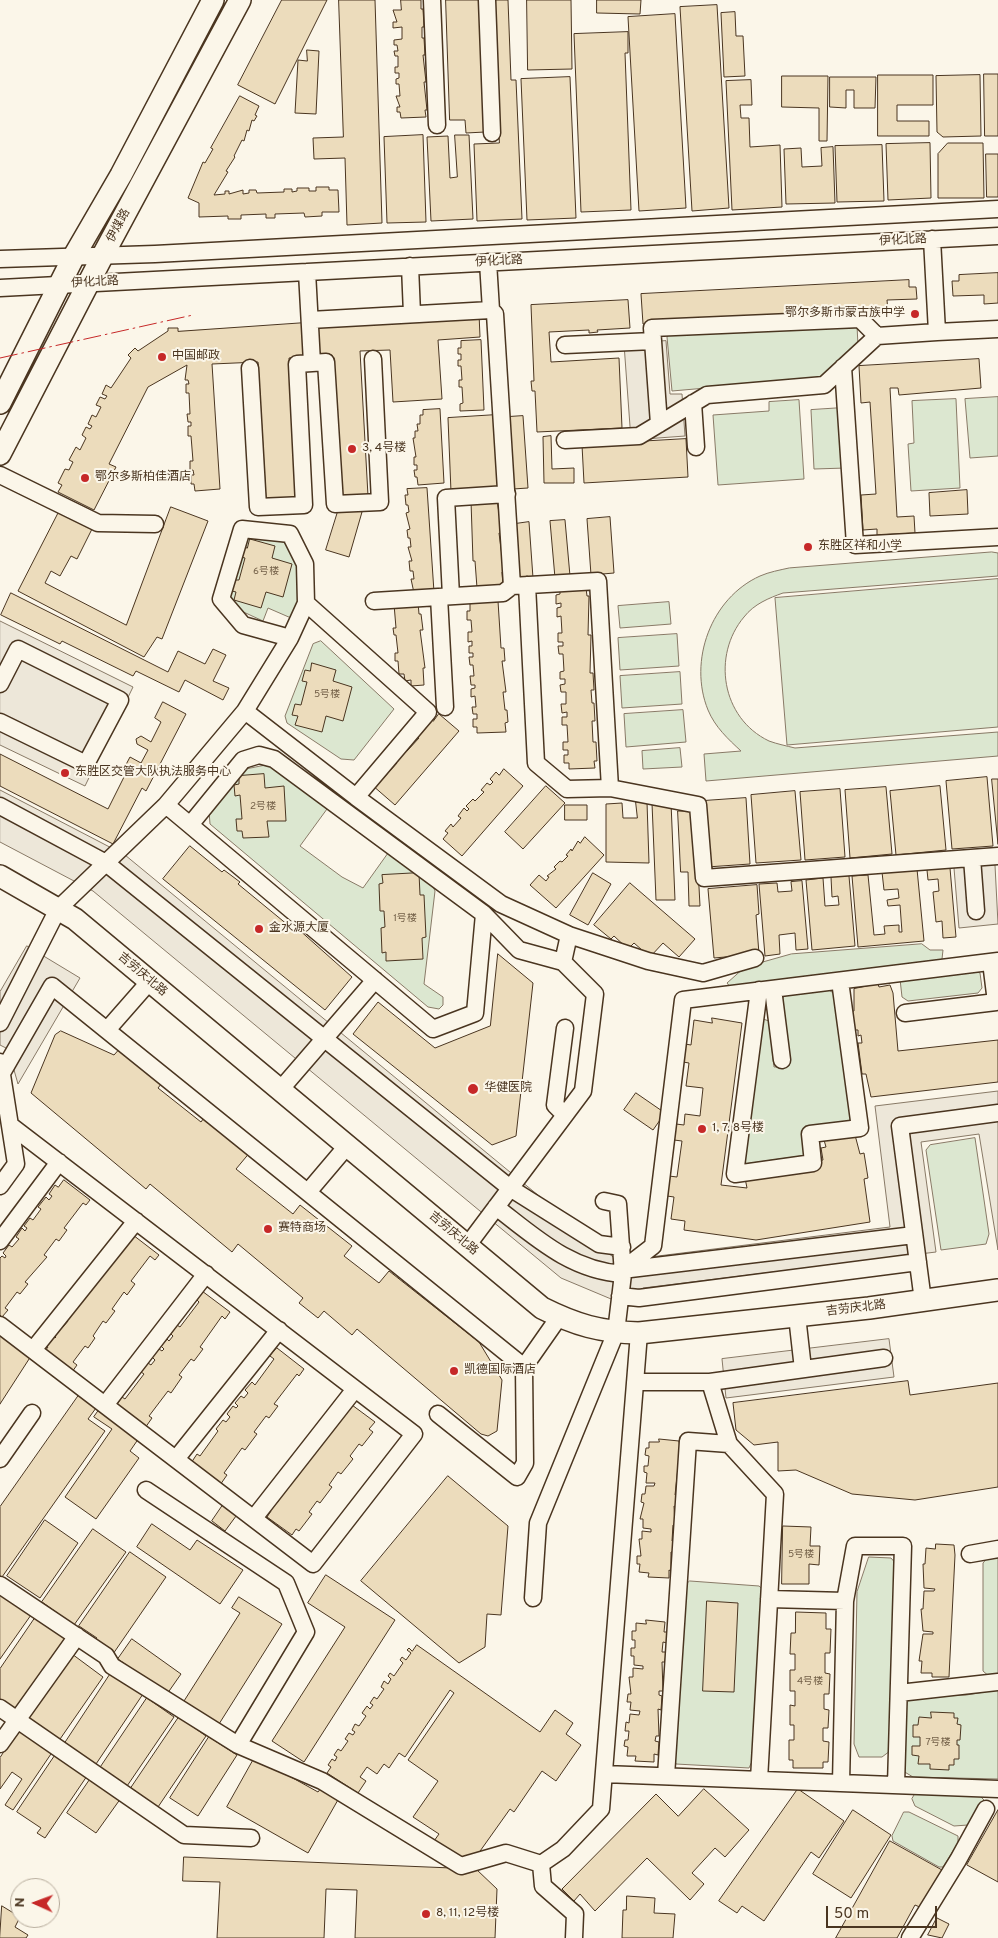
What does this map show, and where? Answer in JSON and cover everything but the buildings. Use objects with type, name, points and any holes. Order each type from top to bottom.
[{"type":"main road","name":"伊煤路","points":[[0,403],[74,256],[121,175],[214,0]]},
{"type":"main road","name":"伊煤路","points":[[0,454],[103,255],[240,0]]},
{"type":"main road","name":"吉劳庆北路","points":[[0,876],[75,919],[542,1308],[575,1324],[616,1332],[639,1333],[923,1301],[998,1290]]},
{"type":"street","points":[[432,0],[437,125]]},
{"type":"street","points":[[487,0],[492,133]]},
{"type":"street","points":[[0,259],[165,254],[998,208]]},
{"type":"street","name":"伊化北路","points":[[0,288],[998,236]]},
{"type":"street","points":[[932,239],[937,332]]},
{"type":"street","points":[[488,262],[491,310],[495,314],[507,494],[520,586],[536,762],[567,789],[610,788],[698,805],[704,878],[998,856]]},
{"type":"street","points":[[410,266],[412,314]]},
{"type":"street","points":[[307,272],[312,363]]},
{"type":"street","points":[[310,320],[491,310]]},
{"type":"street","points":[[659,424],[652,328],[860,319],[877,336]]},
{"type":"street","points":[[565,440],[639,436],[707,395],[824,385],[877,336],[998,329]]},
{"type":"street","points":[[565,345],[653,340]]},
{"type":"street","points":[[250,368],[258,507],[304,505],[297,364],[326,362],[335,504],[380,502],[373,359]]},
{"type":"street","points":[[843,367],[855,545],[998,537]]},
{"type":"street","points":[[694,403],[696,447]]},
{"type":"street","points":[[0,475],[98,522],[155,524]]},
{"type":"street","points":[[445,707],[446,498],[507,494]]},
{"type":"street","points":[[0,1023],[58,909],[166,805],[245,711],[290,638],[306,603],[305,564],[290,534],[242,529],[221,598],[243,625],[290,638]]},
{"type":"street","points":[[374,601],[503,593],[520,586],[598,581],[610,788]]},
{"type":"street","points":[[306,603],[428,712],[356,797]]},
{"type":"street","points":[[0,684],[18,649],[120,700],[86,764],[0,722]]},
{"type":"street","points":[[245,711],[356,797],[500,904],[569,935],[648,960],[703,973],[755,958]]},
{"type":"street","points":[[190,826],[243,760],[259,754],[274,759],[484,914],[519,950],[562,962],[596,994],[583,1091],[467,1246]]},
{"type":"street","points":[[166,805],[433,1029],[475,1013],[484,914]]},
{"type":"street","points":[[0,806],[106,863],[510,1188],[599,1244],[622,1247]]},
{"type":"street","points":[[972,858],[976,911]]},
{"type":"street","points":[[562,962],[569,935]]},
{"type":"street","points":[[622,1272],[653,1246],[684,1000],[994,962],[996,1002],[905,1013]]},
{"type":"street","points":[[280,1090],[374,980]]},
{"type":"street","points":[[107,1030],[150,981]]},
{"type":"street","points":[[766,989],[735,1174],[813,1163],[810,1134],[860,1128],[840,981]]},
{"type":"street","points":[[0,1186],[16,1164],[1,1067],[52,986],[524,1367]]},
{"type":"street","points":[[766,989],[782,1060]]},
{"type":"street","points":[[565,1028],[555,1105],[565,1115]]},
{"type":"street","points":[[923,1301],[900,1126],[998,1113]]},
{"type":"street","points":[[0,1325],[313,1564],[414,1434],[10,1125]]},
{"type":"street","points":[[308,1192],[347,1146]]},
{"type":"street","points":[[0,1241],[59,1162]]},
{"type":"street","points":[[533,1598],[538,1523],[616,1332],[622,1272],[622,1247],[618,1204],[604,1201]]},
{"type":"street","points":[[496,1207],[561,1256],[601,1273],[622,1272],[914,1235]]},
{"type":"street","points":[[33,1350],[136,1221]]},
{"type":"street","points":[[620,1296],[639,1298],[918,1262]]},
{"type":"street","points":[[105,1405],[206,1274]]},
{"type":"street","points":[[796,1316],[803,1369]]},
{"type":"street","points":[[438,1414],[517,1476],[525,1462],[524,1367],[559,1317]]},
{"type":"street","points":[[176,1459],[278,1330]]},
{"type":"street","points":[[541,1864],[563,1849],[601,1809],[639,1333]]},
{"type":"street","points":[[635,1382],[710,1382],[884,1358]]},
{"type":"street","points":[[710,1382],[728,1444],[775,1494],[759,1780]]},
{"type":"street","points":[[254,1518],[355,1389]]},
{"type":"street","points":[[0,1459],[32,1413]]},
{"type":"street","points":[[666,1776],[688,1441],[728,1444]]},
{"type":"street","points":[[146,1490],[286,1583],[306,1632],[238,1745]]},
{"type":"street","points":[[841,1783],[845,1601],[855,1546],[903,1546],[896,1785]]},
{"type":"street","points":[[970,1554],[998,1549]]},
{"type":"street","points":[[0,1586],[106,1656],[112,1666],[238,1745],[322,1782],[461,1866],[506,1853],[541,1864]]},
{"type":"street","points":[[769,1599],[845,1601]]},
{"type":"street","points":[[0,1744],[77,1636]]},
{"type":"street","points":[[899,1693],[998,1682]]},
{"type":"street","points":[[0,1708],[184,1835],[251,1838]]},
{"type":"street","points":[[604,1774],[998,1789]]},
{"type":"street","points":[[910,1938],[958,1860],[986,1809]]},
{"type":"street","points":[[541,1864],[543,1886],[575,1914],[574,1938]]},
{"type":"green space","points":[[857,325],[858,346],[820,378],[672,391],[667,337],[669,333]]},
{"type":"green space","points":[[998,397],[998,456],[970,458],[965,399]]},
{"type":"green space","points":[[956,399],[960,488],[911,491],[908,444],[914,443],[912,401]]},
{"type":"green space","points":[[799,400],[804,479],[718,485],[713,415],[769,411],[769,402]]},
{"type":"green space","points":[[842,408],[846,468],[814,469],[811,410]]},
{"type":"green space","points":[[244,533],[284,542],[299,560],[303,594],[291,618],[268,608],[263,621],[237,609],[229,596]]},
{"type":"green space","points":[[998,553],[998,576],[783,593],[772,597],[757,605],[744,617],[734,632],[728,649],[725,667],[726,685],[740,717],[753,731],[772,742],[795,748],[998,732],[998,756],[706,781],[704,754],[741,751],[722,732],[708,710],[702,691],[701,671],[708,633],[728,599],[743,586],[760,576],[789,568]]},
{"type":"green space","points":[[998,579],[998,727],[787,745],[775,598]]},
{"type":"green space","points":[[669,602],[671,624],[620,628],[618,606]]},
{"type":"green space","points":[[677,634],[679,666],[620,670],[618,638]]},
{"type":"green space","points":[[321,641],[394,709],[354,760],[341,759],[287,723],[285,716],[313,644]]},
{"type":"green space","points":[[680,672],[682,704],[622,708],[620,676]]},
{"type":"green space","points":[[683,710],[686,742],[626,747],[624,714]]},
{"type":"green space","points":[[680,748],[682,767],[643,769],[642,751]]},
{"type":"green space","points":[[272,764],[326,804],[327,809],[300,846],[342,877],[363,888],[388,853],[432,884],[435,891],[424,984],[443,997],[443,1005],[439,1009],[428,1007],[210,824],[209,811],[242,770]]},
{"type":"green space","points":[[922,944],[930,950],[943,950],[942,959],[939,962],[731,988],[727,983],[745,967],[791,954]]},
{"type":"green space","points":[[975,970],[980,973],[982,988],[978,993],[908,1001],[902,997],[900,979]]},
{"type":"green space","points":[[829,990],[836,995],[852,1117],[848,1122],[805,1129],[808,1155],[744,1164],[760,1018],[769,1021],[774,1067],[789,1066],[781,999],[788,994]]},
{"type":"green space","points":[[975,1138],[989,1234],[986,1244],[941,1250],[926,1150],[930,1145]]},
{"type":"green space","points":[[998,1553],[998,1677],[991,1678],[983,1671],[983,1563],[990,1555]]},
{"type":"green space","points":[[869,1557],[891,1558],[897,1565],[890,1751],[882,1757],[859,1757],[854,1744],[857,1592]]},
{"type":"green space","points":[[690,1581],[759,1586],[766,1592],[754,1757],[749,1768],[676,1764],[672,1753],[684,1586]]},
{"type":"green space","points":[[998,1690],[998,1779],[913,1777],[903,1771],[905,1702],[913,1695],[966,1695]]},
{"type":"green space","points":[[915,1794],[980,1796],[984,1800],[968,1825],[954,1826],[915,1806],[912,1799]]},
{"type":"green space","points":[[904,1812],[909,1812],[958,1836],[958,1843],[943,1867],[939,1867],[893,1841],[892,1836]]},
{"type":"shaded area","points":[[666,341],[670,394],[682,394],[685,436],[631,440],[624,344]]},
{"type":"shaded area","points":[[0,621],[133,687],[85,786],[0,745]]},
{"type":"shaded area","points":[[0,790],[125,855],[618,1261],[890,1227],[875,1106],[998,1091],[998,1250],[979,1134],[921,1142],[936,1252],[643,1288],[644,1302],[623,1304],[561,1278],[93,891],[0,842]]},
{"type":"shaded area","points":[[995,865],[998,924],[959,928],[954,868]]},
{"type":"shaded area","points":[[27,946],[80,978],[18,1084],[8,1049],[0,1045],[0,992]]},
{"type":"shaded area","points":[[889,1339],[894,1377],[726,1398],[722,1359]]},
{"type":"power","points":[[0,358],[193,315]]},
{"type":"place","name":"鄂尔多斯市蒙古族中学","points":[[915,314]]},
{"type":"place","name":"中国邮政","points":[[162,357]]},
{"type":"place","name":"3, 4号楼","points":[[352,449]]},
{"type":"place","name":"鄂尔多斯柏佳酒店","points":[[85,478]]},
{"type":"place","name":"东胜区祥和小学","points":[[808,547]]},
{"type":"place","name":"东胜区交管大队执法服务中心","points":[[65,773]]},
{"type":"place","name":"金水源大厦","points":[[259,929]]},
{"type":"place","name":"华健医院","points":[[473,1089]]},
{"type":"place","name":"1, 7, 8号楼","points":[[702,1129]]},
{"type":"place","name":"赛特商场","points":[[268,1229]]},
{"type":"place","name":"凯德国际酒店","points":[[454,1371]]},
{"type":"place","name":"8, 11, 12号楼","points":[[426,1914]]}]
